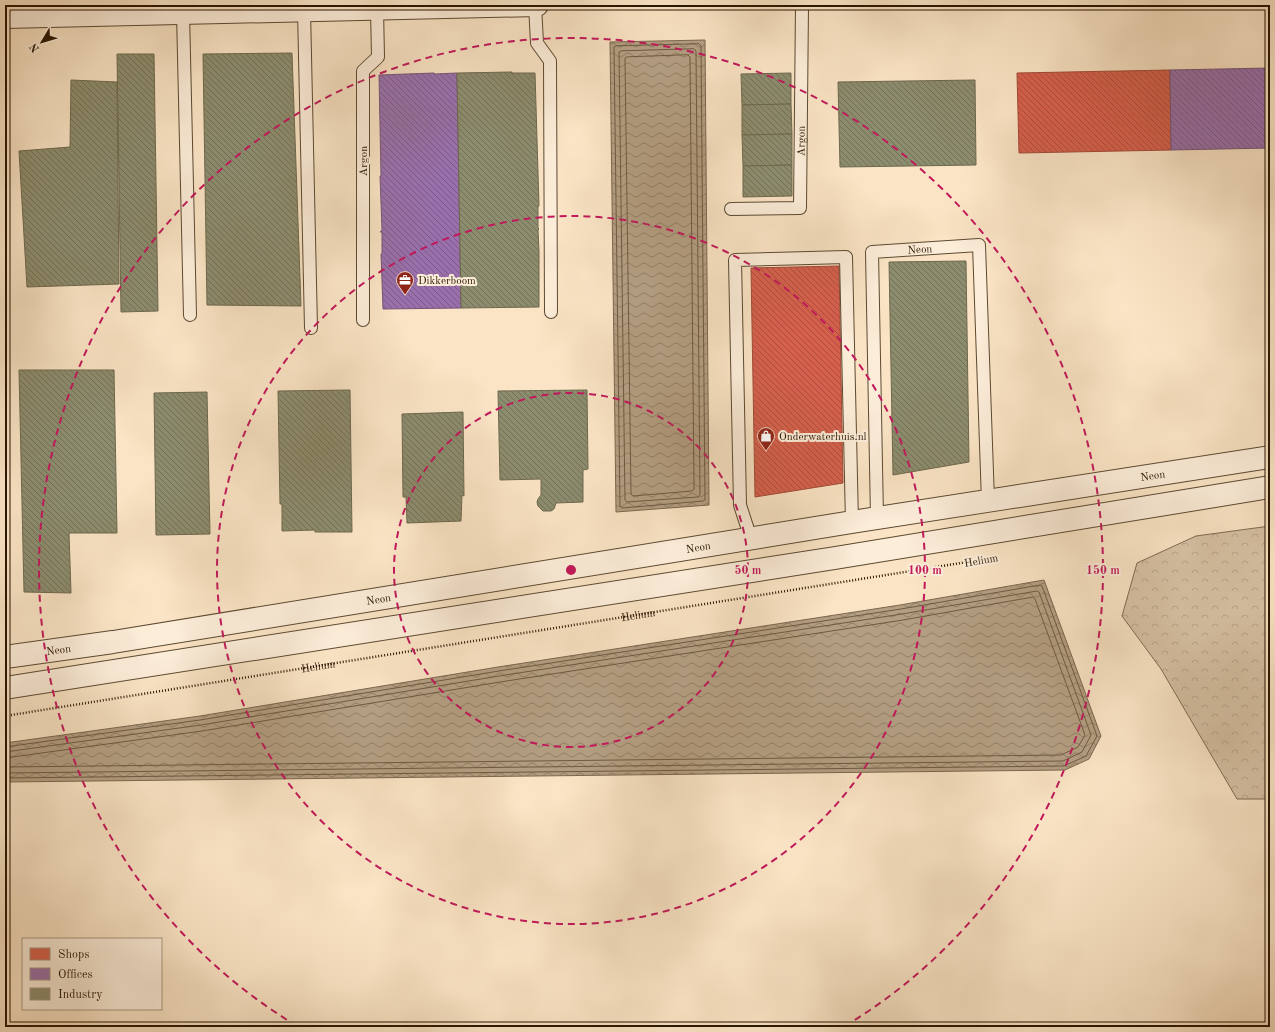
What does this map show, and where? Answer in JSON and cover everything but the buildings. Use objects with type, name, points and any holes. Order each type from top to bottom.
[{"type":"street","points":[[5,17],[536,5]]},
{"type":"street","name":"Neon","points":[[5,658],[113,642],[877,518],[1270,457]]},
{"type":"street","points":[[5,688],[828,560],[1270,487]]},
{"type":"lane","points":[[536,5],[537,43],[550,61],[551,312]]},
{"type":"lane","name":"Argon","points":[[731,209],[800,208],[802,5]]},
{"type":"lane","name":"Argon","points":[[363,320],[363,71],[378,57],[377,9]]},
{"type":"lane","points":[[304,10],[310,328]]},
{"type":"lane","points":[[183,13],[190,315]]},
{"type":"lane","name":"Neon","points":[[877,518],[872,252],[978,245],[988,501]]},
{"type":"lane","points":[[751,539],[740,505],[735,260],[846,257],[852,522]]},
{"type":"path","name":"Helium","points":[[5,716],[993,558]]},
{"type":"green space","points":[[1270,526],[1270,799],[1237,799],[1161,669],[1122,616],[1137,563],[1196,536]]},
{"type":"water","points":[[705,40],[709,505],[616,512],[610,42]]},
{"type":"water","points":[[1044,580],[1101,736],[1089,759],[1065,770],[5,782],[5,743],[200,716],[498,667],[900,605]]},
{"type":"place","name":"Dikkerboom","points":[[405,295]]},
{"type":"place","name":"Onderwaterhuis.nl","points":[[766,451]]}]
